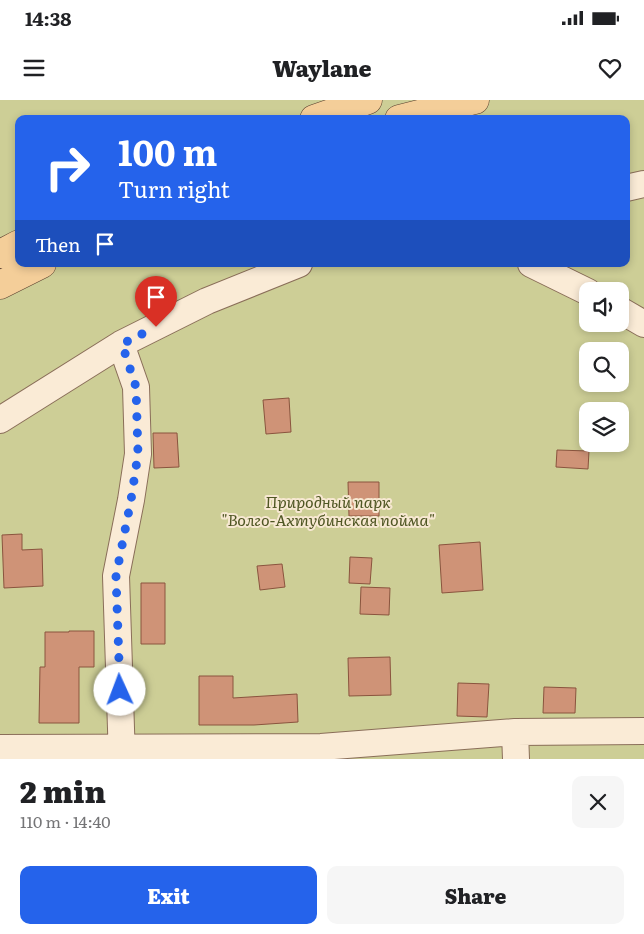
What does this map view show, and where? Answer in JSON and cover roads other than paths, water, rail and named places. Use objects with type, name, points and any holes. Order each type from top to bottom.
[{"type":"main road","points":[[325,115],[368,100]]},
{"type":"main road","points":[[415,115],[475,100]]},
{"type":"main road","points":[[0,254],[15,246]]},
{"type":"main road","points":[[0,285],[36,267]]},
{"type":"street","points":[[630,187],[644,184]]},
{"type":"street","points":[[0,420],[122,344],[207,301],[292,267]]},
{"type":"street","points":[[537,267],[579,288]]},
{"type":"street","points":[[629,315],[644,324]]},
{"type":"street","points":[[122,344],[136,387],[138,454],[116,576],[122,754]]},
{"type":"street","points":[[0,748],[122,754],[321,753],[514,732],[644,731]]},
{"type":"street","points":[[514,732],[516,759]]},
{"type":"park label","name":"Природный парк \"Волго-Ахтубинская пойма\"","points":[[328,511]]}]
